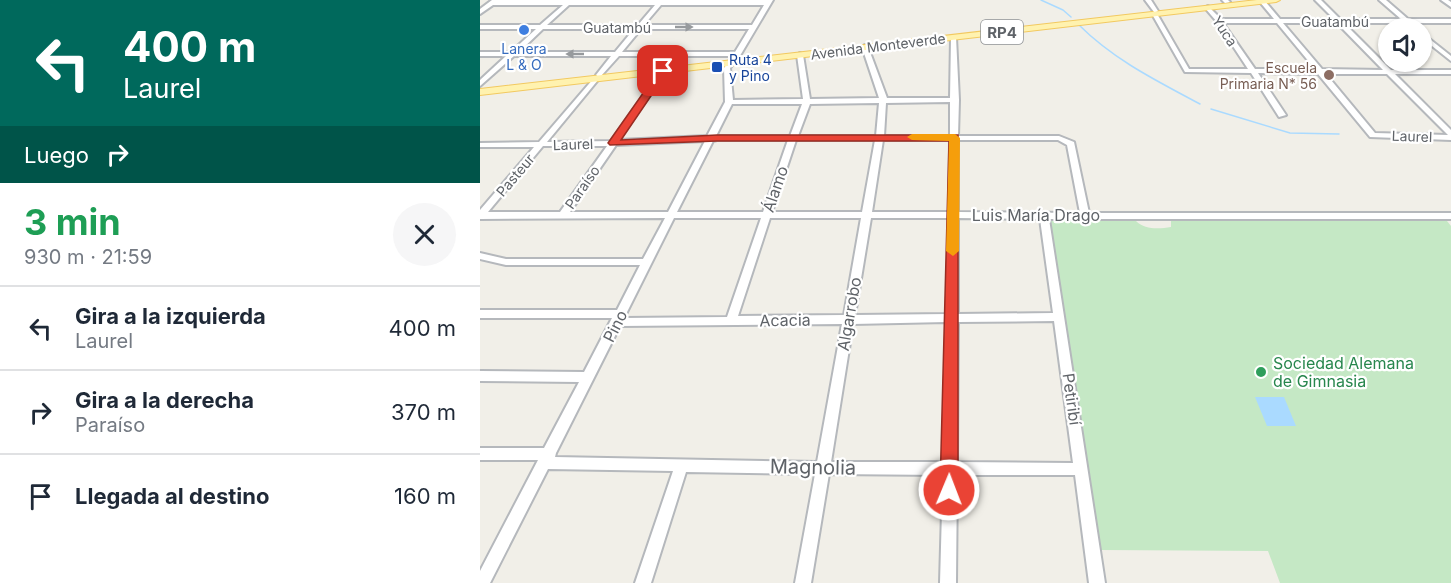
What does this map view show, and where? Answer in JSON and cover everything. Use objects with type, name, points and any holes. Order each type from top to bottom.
[{"type":"main road","name":"Avenida Monteverde","points":[[480,88],[663,71],[734,59],[800,55],[954,38],[1226,1],[1250,0]]},
{"type":"main road","name":"Avenida Monteverde","points":[[598,77],[734,59],[1276,0]]},
{"type":"street","points":[[1148,0],[1187,71],[1378,71]]},
{"type":"street","points":[[1318,0],[1378,61]]},
{"type":"street","points":[[1382,0],[1403,18]]},
{"type":"street","points":[[1444,0],[1451,5]]},
{"type":"street","points":[[480,12],[495,1],[769,2],[727,68],[729,102],[955,100]]},
{"type":"street","points":[[480,88],[512,54],[570,1]]},
{"type":"street","name":"Pasteur","points":[[480,215],[661,2]]},
{"type":"street","points":[[1262,2],[1321,71]]},
{"type":"street","name":"Yuca","points":[[1208,8],[1282,116]]},
{"type":"street","name":"Guatambú","points":[[1219,21],[1378,21]]},
{"type":"street","name":"Guatambú","points":[[1432,21],[1451,21]]},
{"type":"street","name":"Guatambú","points":[[480,27],[755,27]]},
{"type":"street","points":[[948,583],[955,138],[954,38]]},
{"type":"street","points":[[1432,43],[1451,59]]},
{"type":"street","name":"Algarrobo","points":[[803,583],[880,137],[884,100],[865,47]]},
{"type":"street","points":[[480,54],[616,54],[734,59]]},
{"type":"street","name":"Álamo","points":[[731,321],[807,101],[800,55]]},
{"type":"street","name":"Paraíso","points":[[562,215],[663,71]]},
{"type":"street","name":"Laurel","points":[[1321,71],[1373,135],[1451,136]]},
{"type":"street","points":[[1389,72],[1451,136]]},
{"type":"street","points":[[1432,72],[1451,72]]},
{"type":"street","name":"Pino","points":[[482,582],[729,102]]},
{"type":"street","name":"Laurel","points":[[480,146],[710,138],[1059,138],[1071,144],[1085,215]]},
{"type":"street","name":"Luis María Drago","points":[[480,215],[1450,217]]},
{"type":"street","name":"Petiribí","points":[[1044,215],[1097,583]]},
{"type":"street","points":[[480,256],[506,262],[647,262]]},
{"type":"street","name":"Acacia","points":[[480,314],[731,321],[1060,317]]},
{"type":"street","points":[[480,376],[588,377]]},
{"type":"street","name":"Magnolia","points":[[480,454],[682,465],[1081,469]]},
{"type":"street","points":[[643,583],[682,465]]},
{"type":"green space","name":"Sociedad Alemana de Gimnasia","points":[[1051,221],[1136,221],[1144,226],[1157,228],[1171,227],[1171,221],[1447,221],[1451,226],[1451,583],[1280,583],[1268,551],[1100,550],[1048,223]]},
{"type":"water","points":[[1255,397],[1284,397],[1296,426],[1267,426]]},
{"type":"waterway","points":[[1041,0],[1063,10],[1071,17]]},
{"type":"waterway","points":[[1079,25],[1092,38],[1121,59],[1200,104]]},
{"type":"waterway","points":[[1211,109],[1290,133],[1339,134]]},
{"type":"slow traffic","points":[[912,137],[955,138],[953,251]]},
{"type":"place","name":"Lanera L & O","points":[[524,30]]},
{"type":"place","name":"Ruta 4 y Pino","points":[[717,67]]},
{"type":"place","name":"Escuela Primaria N* 56","points":[[1329,75]]},
{"type":"place","name":"Sociedad Alemana de Gimnasia","points":[[1261,372]]},
{"type":"route","points":[[663,71],[614,143],[717,138],[955,138],[949,490]]}]
